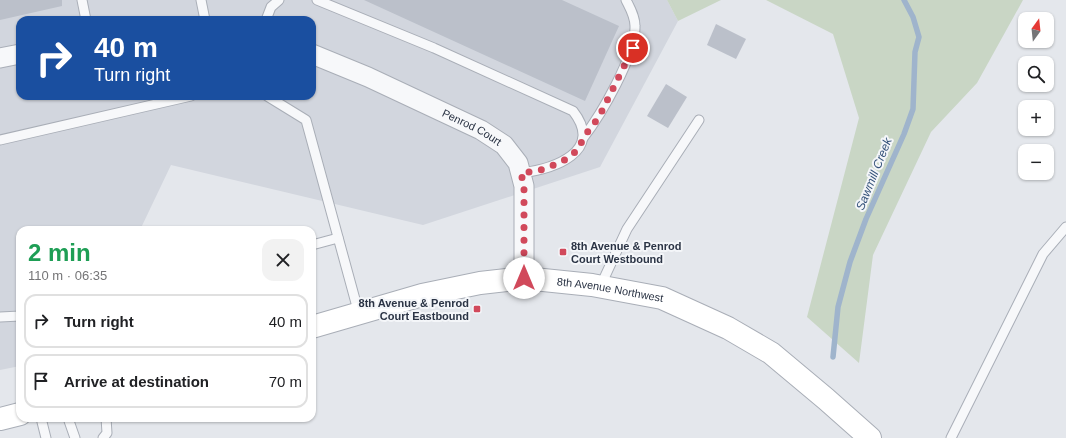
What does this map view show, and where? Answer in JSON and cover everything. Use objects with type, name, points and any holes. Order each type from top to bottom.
[{"type":"street","points":[[0,58],[16,55]]},
{"type":"street","name":"Penrod Court","points":[[316,56],[368,77],[481,130],[504,145],[518,163],[524,186],[524,278]]},
{"type":"street","name":"8th Avenue Northwest","points":[[316,327],[422,295],[480,283],[524,278],[600,287],[662,298],[728,328],[771,353],[870,438]]},
{"type":"street","points":[[0,419],[16,415]]},
{"type":"lane","points":[[82,0],[85,16]]},
{"type":"lane","points":[[201,0],[204,16]]},
{"type":"lane","points":[[268,16],[271,7],[279,0]]},
{"type":"lane","points":[[318,0],[434,48],[564,106],[573,111],[580,119],[583,128],[583,138]]},
{"type":"lane","points":[[521,173],[538,171],[562,162],[579,149],[583,138],[599,117],[633,48],[635,26],[633,13],[626,0]]},
{"type":"lane","points":[[0,140],[174,100]]},
{"type":"lane","points":[[274,100],[306,120],[359,314]]},
{"type":"lane","points":[[600,287],[627,229],[699,120]]},
{"type":"lane","points":[[951,438],[1042,254],[1066,227]]},
{"type":"lane","points":[[316,244],[338,238]]},
{"type":"lane","points":[[0,317],[16,316]]},
{"type":"lane","points":[[42,422],[46,438]]},
{"type":"lane","points":[[69,422],[75,438]]},
{"type":"lane","points":[[103,438],[107,433],[106,422]]},
{"type":"shaded area","points":[[0,0],[667,0],[678,21],[600,167],[423,225],[171,165],[142,226],[16,226],[16,367],[0,370]]},
{"type":"green space","points":[[667,0],[721,0],[678,21]]},
{"type":"green space","points":[[766,0],[1023,0],[977,83],[931,132],[873,255],[859,363],[807,317],[859,118],[833,34]]},
{"type":"building","points":[[0,0],[62,0],[62,6],[0,20]]},
{"type":"building","points":[[364,0],[562,0],[619,26],[585,101]]},
{"type":"building","points":[[716,24],[746,39],[736,59],[707,45]]},
{"type":"building","points":[[666,84],[687,97],[668,128],[647,116]]},
{"type":"waterway","name":"Sawmill Creek","points":[[833,357],[838,307],[850,262],[866,219],[904,134],[913,109],[915,52],[919,37],[913,17],[904,0]]},
{"type":"place","name":"8th Avenue & Penrod Court Westbound","points":[[563,252]]},
{"type":"place","name":"8th Avenue & Penrod Court Eastbound","points":[[477,309]]},
{"type":"route","points":[[524,278],[524,186],[521,173],[538,171],[550,167],[562,162],[579,149],[583,138],[599,117],[633,48]]}]
